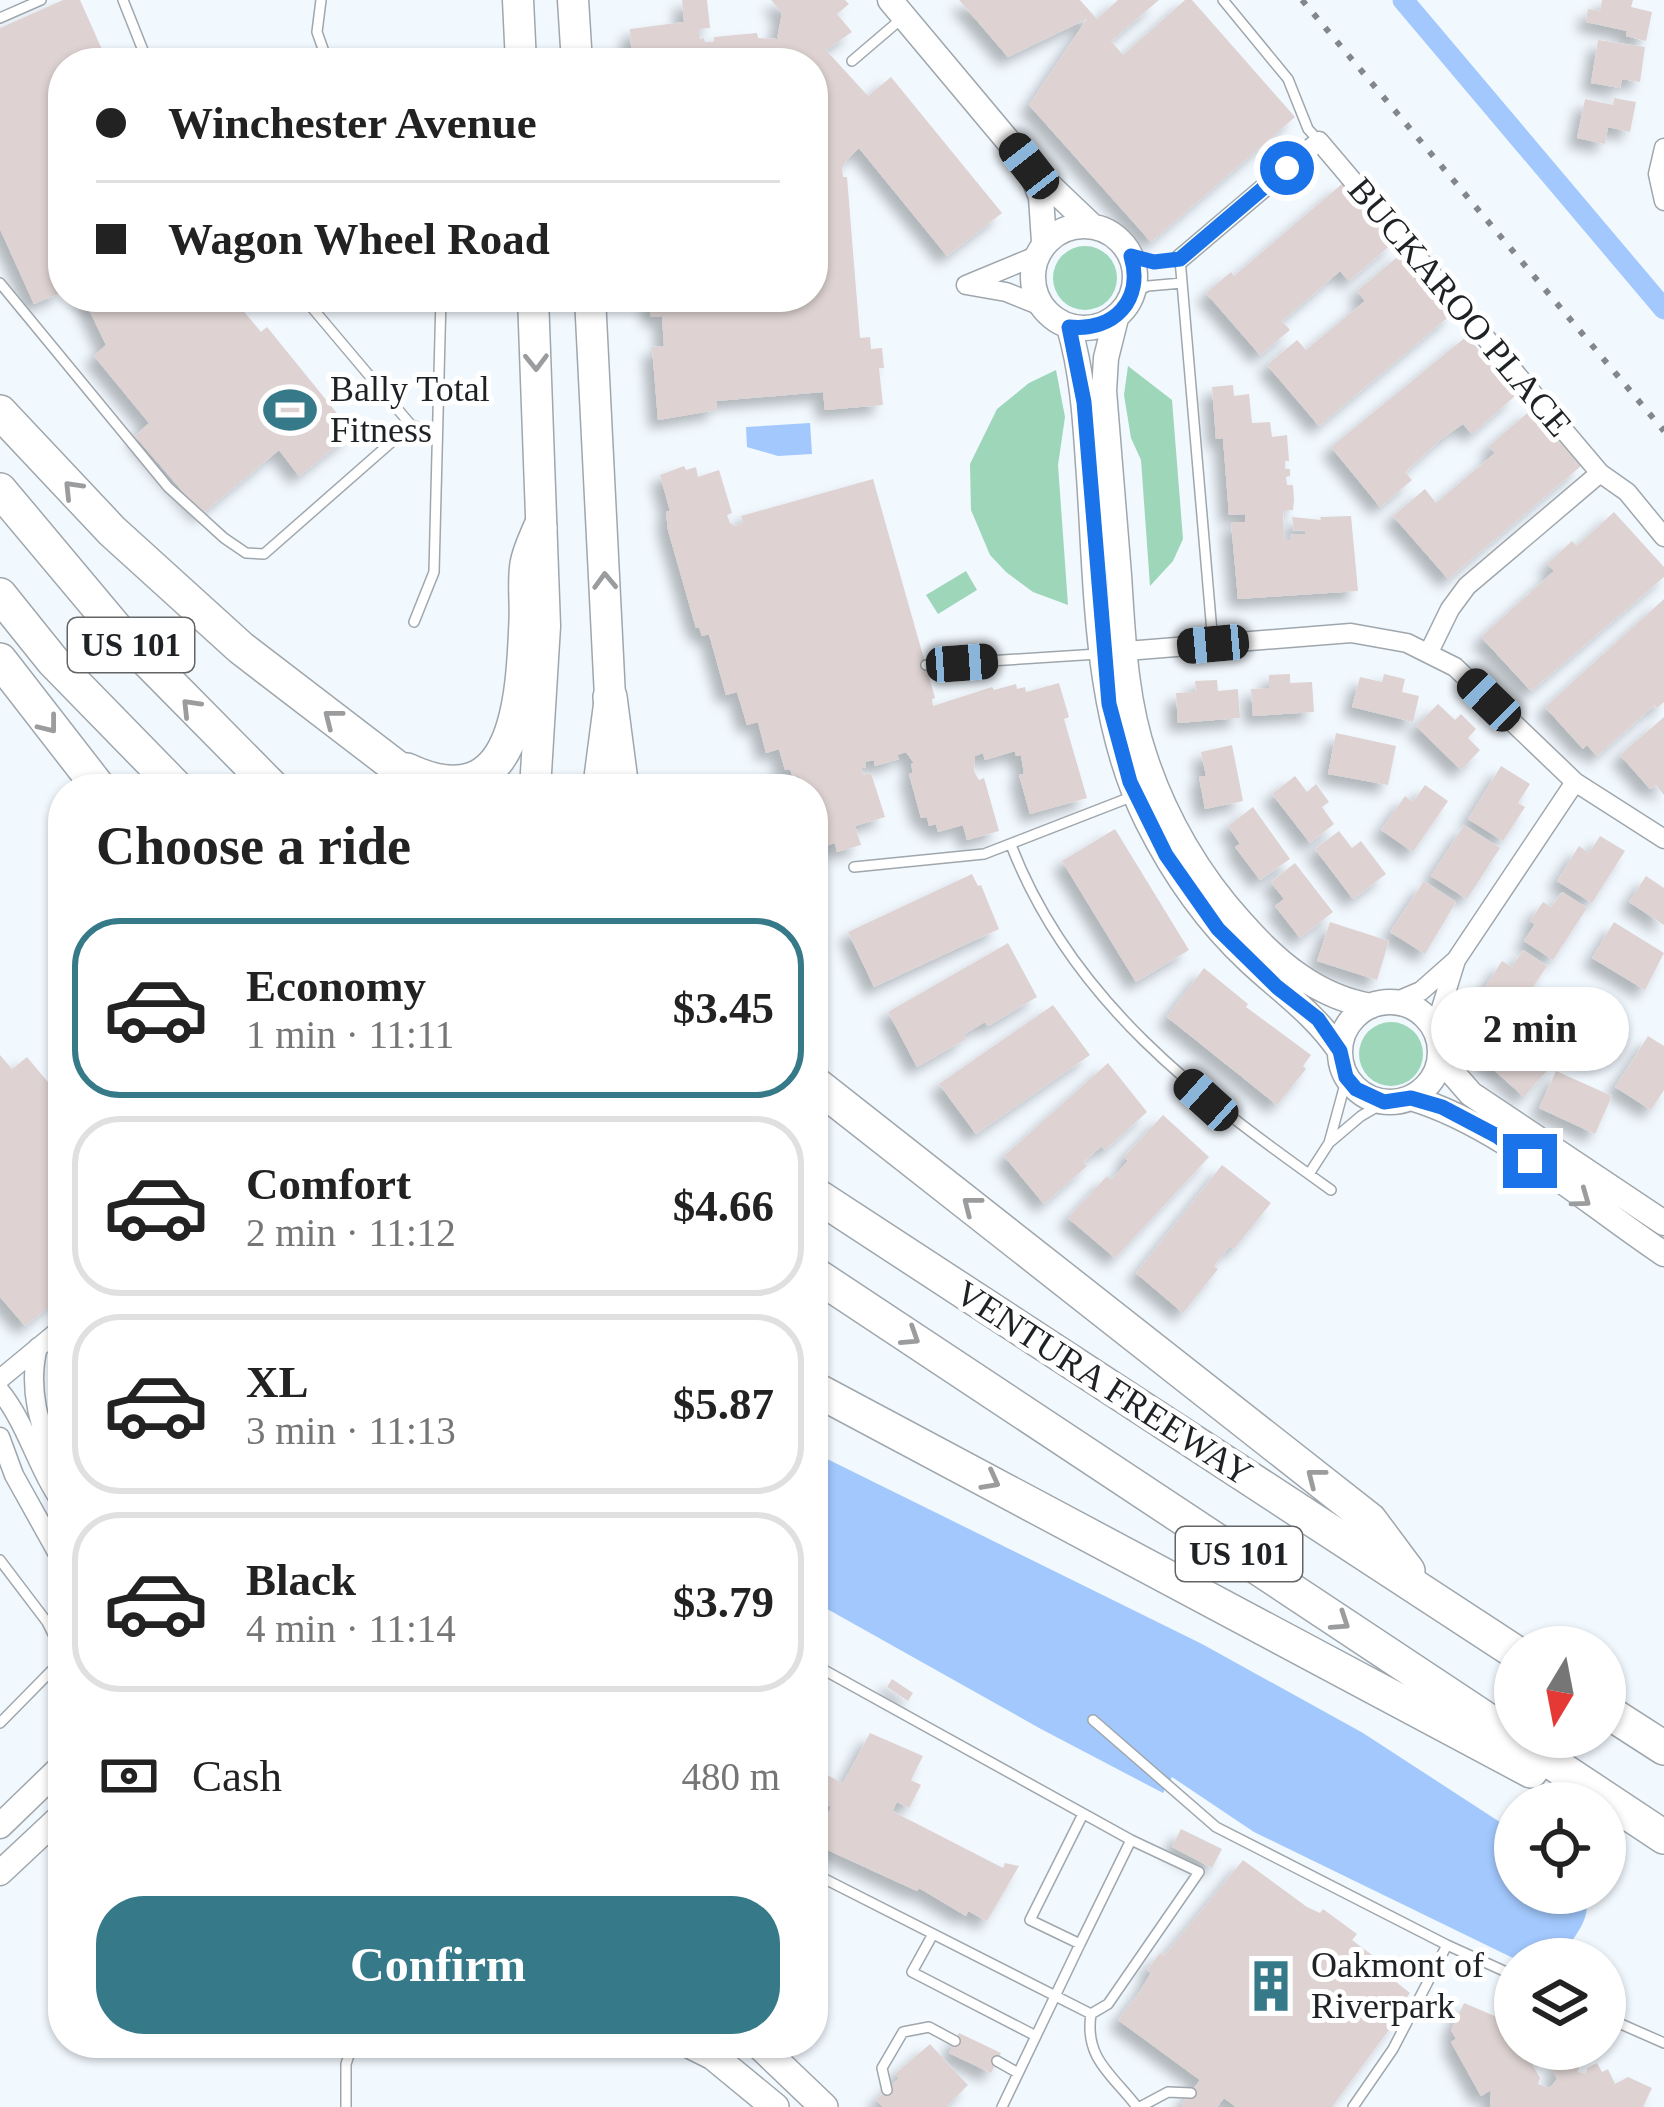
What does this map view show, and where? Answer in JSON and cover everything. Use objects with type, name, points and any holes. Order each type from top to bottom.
[{"type":"highway","points":[[0,412],[112,530],[241,648],[404,774]]},
{"type":"highway","name":"US 101","points":[[0,490],[119,632],[259,774]]},
{"type":"highway","points":[[483,774],[505,751],[516,715],[524,665],[527,564],[539,529]]},
{"type":"highway","name":"US 101","points":[[0,595],[53,661],[163,774]]},
{"type":"highway","points":[[0,660],[88,774]]},
{"type":"highway","points":[[610,698],[620,774]]},
{"type":"highway","points":[[388,762],[420,774]]},
{"type":"highway","points":[[828,1094],[1370,1520],[1423,1592]]},
{"type":"highway","name":"VENTURA FREEWAY","points":[[828,1203],[1494,1638]]},
{"type":"highway","name":"VENTURA FREEWAY","points":[[828,1284],[1664,1839]]},
{"type":"highway","points":[[828,1396],[1552,1782]]},
{"type":"highway","points":[[1626,1724],[1664,1748]]},
{"type":"highway","points":[[1626,1820],[1664,1839]]},
{"type":"main road","points":[[518,0],[520,48]]},
{"type":"main road","points":[[573,0],[576,48]]},
{"type":"main road","points":[[533,312],[545,626],[536,774]]},
{"type":"main road","points":[[591,312],[610,698],[600,774]]},
{"type":"main road","points":[[715,2058],[775,2107]]},
{"type":"main road","points":[[773,2058],[824,2107]]},
{"type":"street","points":[[897,8],[1029,166],[1131,256],[1135,278],[1132,293],[1116,317],[1104,391],[1113,723],[1135,795],[1166,855],[1203,911],[1244,956],[1318,1019],[1340,1051],[1346,1077],[1370,1098],[1384,1102],[1411,1098],[1451,1111],[1497,1136],[1664,1254]]},
{"type":"street","points":[[1180,259],[1319,141]]},
{"type":"street","name":"BUCKAROO PLACE","points":[[1319,141],[1600,472],[1627,492],[1664,536]]},
{"type":"street","points":[[1661,194],[1664,148]]},
{"type":"street","points":[[1029,166],[1041,197],[1035,290],[1041,306],[1069,327],[1101,326],[1116,317]]},
{"type":"street","points":[[1041,306],[1006,292],[966,285],[1076,226],[1092,226]]},
{"type":"street","points":[[1069,327],[1084,402],[1114,652],[1144,754],[1174,825],[1210,883],[1255,938],[1294,973],[1332,997],[1424,1016],[1456,1078],[1486,1105],[1664,1223]]},
{"type":"street","points":[[1429,652],[1467,586],[1600,472]]},
{"type":"street","points":[[1114,652],[1351,634],[1389,638],[1455,667],[1575,782],[1664,839]]},
{"type":"street","points":[[1340,1051],[1349,1024],[1383,1004],[1421,991],[1456,960],[1575,782]]},
{"type":"street","points":[[1411,1098],[1433,1078],[1456,960]]},
{"type":"street","points":[[0,1379],[48,1339]]},
{"type":"street","points":[[38,1347],[32,1371],[34,1410],[48,1447]]},
{"type":"street","points":[[0,1390],[48,1484]]},
{"type":"street","points":[[0,1436],[14,1475],[48,1536]]},
{"type":"street","points":[[0,1826],[48,1780]]},
{"type":"street","points":[[0,1873],[48,1828]]},
{"type":"lane","points":[[0,18],[41,0]]},
{"type":"lane","points":[[123,0],[142,48]]},
{"type":"lane","points":[[321,0],[317,32],[323,48]]},
{"type":"lane","points":[[1222,0],[1288,79],[1308,128],[1319,141]]},
{"type":"lane","points":[[852,61],[897,8]]},
{"type":"lane","points":[[1131,256],[1154,262],[1180,259],[1213,644]]},
{"type":"lane","points":[[0,283],[168,487],[246,553],[264,554],[411,425]]},
{"type":"lane","points":[[1132,293],[1148,286],[1182,283]]},
{"type":"lane","points":[[315,312],[411,425],[435,433]]},
{"type":"lane","points":[[414,622],[434,572],[440,312]]},
{"type":"lane","points":[[926,665],[1114,652]]},
{"type":"lane","points":[[854,866],[970,857],[1135,795]]},
{"type":"lane","points":[[1012,845],[1052,930],[1094,991],[1206,1100],[1331,1190]]},
{"type":"lane","points":[[1309,1174],[1329,1143],[1346,1077]]},
{"type":"lane","points":[[1329,1143],[1384,1102]]},
{"type":"lane","points":[[0,1560],[48,1624]]},
{"type":"lane","points":[[0,1723],[48,1672]]},
{"type":"lane","points":[[828,1672],[1130,1840],[1199,1872],[1108,2004],[1091,2014]]},
{"type":"lane","points":[[1093,1720],[1216,1827],[1494,1966]]},
{"type":"lane","points":[[1080,1944],[1030,1920],[1083,1814]]},
{"type":"lane","points":[[1003,2107],[1130,1840]]},
{"type":"lane","points":[[828,1881],[1091,2014]]},
{"type":"lane","points":[[933,1934],[912,1972],[1036,2036]]},
{"type":"lane","points":[[1353,2107],[1393,2049],[1447,1945]]},
{"type":"lane","points":[[1091,2014],[1088,2032],[1098,2064],[1138,2107],[1168,2092],[1191,2093]]},
{"type":"lane","points":[[1626,2026],[1664,2043]]},
{"type":"lane","points":[[886,2090],[883,2068],[903,2032],[929,2027],[955,2041]]},
{"type":"lane","points":[[346,2107],[348,2058]]},
{"type":"lane","points":[[997,2061],[1018,2073]]},
{"type":"green space","points":[[1085,246],[1107,256],[1117,278],[1107,300],[1085,310],[1063,300],[1053,278],[1063,256]]},
{"type":"green space","points":[[1128,366],[1172,400],[1183,539],[1173,561],[1150,586],[1141,460],[1131,438],[1124,395]]},
{"type":"green space","points":[[1056,370],[1065,417],[1058,465],[1068,605],[1033,592],[1006,572],[990,555],[971,510],[970,464],[997,409],[1029,383]]},
{"type":"green space","points":[[966,571],[977,590],[938,614],[926,595]]},
{"type":"green space","points":[[1391,1022],[1414,1031],[1423,1054],[1414,1077],[1391,1086],[1368,1077],[1359,1054],[1368,1031]]},
{"type":"water","points":[[810,423],[812,454],[778,456],[747,447],[746,427]]},
{"type":"water","points":[[828,1459],[1202,1644],[1363,1733],[1494,1819],[1494,1914],[1586,1914],[1585,1919],[1574,1938],[1494,1938],[1494,1949],[1254,1832],[1172,1777],[1163,1793],[828,1609]]},
{"type":"building","points":[[63,0],[80,0],[101,48],[48,48],[48,298],[34,304],[0,229],[0,28]]},
{"type":"building","points":[[682,0],[707,0],[710,28],[699,29],[705,42],[757,33],[758,38],[777,39],[782,13],[771,0],[845,0],[849,4],[837,14],[852,32],[828,49],[631,48],[630,29],[684,22]]},
{"type":"building","points":[[959,0],[1080,0],[1097,19],[1118,0],[1159,0],[1111,41],[1123,55],[1185,0],[1192,0],[1295,117],[1151,242],[1029,105],[1087,19],[1008,57]]},
{"type":"building","points":[[1602,0],[1633,0],[1631,7],[1652,12],[1646,41],[1626,36],[1627,31],[1586,22],[1588,9],[1600,11]]},
{"type":"building","points":[[1598,40],[1645,47],[1640,82],[1622,79],[1620,88],[1591,83]]},
{"type":"building","points":[[828,52],[868,96],[891,77],[1002,213],[947,256],[859,148],[842,168],[847,177],[860,338],[870,337],[871,349],[882,348],[883,405],[825,410],[823,392],[716,401],[717,410],[658,420],[652,347],[664,346],[662,316],[651,317],[650,312],[828,312]]},
{"type":"building","points":[[1614,98],[1636,102],[1630,132],[1608,127],[1605,144],[1577,138],[1585,99],[1613,105]]},
{"type":"building","points":[[1343,183],[1394,242],[1349,281],[1340,271],[1282,321],[1290,330],[1260,355],[1206,293],[1231,272],[1234,276]]},
{"type":"building","points":[[1402,253],[1453,313],[1319,426],[1267,365],[1297,340],[1306,350],[1365,301],[1357,291]]},
{"type":"building","points":[[90,312],[244,312],[261,332],[267,327],[353,433],[299,476],[279,450],[202,514],[135,436],[149,423],[94,356],[106,345]]},
{"type":"building","points":[[1467,336],[1516,395],[1472,434],[1463,424],[1440,440],[1405,472],[1412,480],[1380,507],[1331,447]]},
{"type":"building","points":[[1233,385],[1234,396],[1249,394],[1252,423],[1270,422],[1272,437],[1287,435],[1285,469],[1290,469],[1287,485],[1293,485],[1294,500],[1293,510],[1283,511],[1284,540],[1306,534],[1305,530],[1294,531],[1292,517],[1351,516],[1358,591],[1238,599],[1231,522],[1245,522],[1245,514],[1229,515],[1223,438],[1216,439],[1212,387]]},
{"type":"building","points":[[1532,409],[1581,466],[1448,579],[1393,516],[1425,489],[1436,503],[1495,453],[1489,446]]},
{"type":"building","points":[[684,466],[686,470],[696,467],[698,477],[719,470],[732,513],[727,515],[735,526],[743,523],[741,516],[873,479],[935,698],[933,706],[992,687],[1016,684],[1026,692],[1059,683],[1069,717],[1064,719],[1087,798],[1030,814],[1019,775],[1024,774],[1021,755],[1016,756],[1015,751],[985,760],[983,753],[975,756],[974,771],[979,780],[984,778],[999,831],[967,840],[963,825],[938,832],[936,824],[929,826],[927,817],[921,818],[909,774],[914,763],[906,752],[875,766],[874,760],[865,762],[866,767],[861,768],[863,775],[871,773],[885,817],[855,826],[861,845],[837,852],[835,843],[828,845],[828,774],[785,770],[779,749],[766,753],[758,722],[747,725],[737,692],[726,695],[709,634],[702,636],[696,628],[668,530],[666,512],[670,511],[660,475]]},
{"type":"building","points":[[1614,512],[1664,567],[1664,577],[1531,691],[1481,637],[1554,571],[1547,564],[1572,541],[1577,546]]},
{"type":"building","points":[[1664,599],[1664,702],[1597,756],[1587,745],[1583,749],[1545,707]]},
{"type":"building","points":[[1290,674],[1290,683],[1312,682],[1314,712],[1253,716],[1251,689],[1269,688],[1269,675]]},
{"type":"building","points":[[1384,674],[1405,679],[1402,692],[1419,696],[1413,722],[1352,707],[1360,677],[1382,682]]},
{"type":"building","points":[[1217,680],[1218,691],[1238,689],[1240,718],[1178,723],[1176,693],[1196,692],[1195,681]]},
{"type":"building","points":[[1438,704],[1455,720],[1461,714],[1476,729],[1468,738],[1480,750],[1461,770],[1416,726]]},
{"type":"building","points":[[1664,717],[1664,795],[1656,785],[1650,789],[1620,755]]},
{"type":"building","points":[[1336,733],[1396,746],[1388,785],[1328,774]]},
{"type":"building","points":[[1232,745],[1243,801],[1205,809],[1199,777],[1206,776],[1201,752]]},
{"type":"building","points":[[1501,766],[1530,784],[1518,803],[1525,807],[1503,841],[1468,819]]},
{"type":"building","points":[[1295,776],[1307,792],[1316,784],[1329,802],[1322,807],[1334,824],[1310,843],[1272,794]]},
{"type":"building","points":[[1425,785],[1448,801],[1413,852],[1381,830],[1405,796],[1413,802]]},
{"type":"building","points":[[1253,807],[1290,859],[1260,880],[1235,847],[1240,844],[1228,826]]},
{"type":"building","points":[[1464,825],[1500,848],[1467,899],[1431,876]]},
{"type":"building","points":[[1115,829],[1189,950],[1136,982],[1062,861]]},
{"type":"building","points":[[1339,831],[1352,848],[1361,841],[1386,874],[1353,899],[1315,849]]},
{"type":"building","points":[[1600,836],[1625,851],[1592,903],[1557,881],[1579,846],[1589,853]]},
{"type":"building","points":[[1295,863],[1333,912],[1300,938],[1275,906],[1284,899],[1271,882]]},
{"type":"building","points":[[972,874],[999,929],[874,987],[848,932]]},
{"type":"building","points":[[1646,876],[1664,888],[1664,925],[1629,902]]},
{"type":"building","points":[[1424,881],[1456,902],[1425,954],[1390,932]]},
{"type":"building","points":[[1562,892],[1587,908],[1553,960],[1524,941],[1543,902],[1551,907]]},
{"type":"building","points":[[1330,922],[1389,941],[1377,980],[1317,961]]},
{"type":"building","points":[[1614,922],[1664,953],[1645,990],[1592,958]]},
{"type":"building","points":[[1008,943],[1037,997],[988,1026],[985,1022],[963,1035],[966,1039],[917,1067],[888,1012]]},
{"type":"building","points":[[1523,950],[1547,966],[1513,1017],[1480,995],[1502,961],[1512,967]]},
{"type":"building","points":[[1204,968],[1246,1007],[1311,1055],[1303,1066],[1306,1069],[1277,1105],[1167,1017]]},
{"type":"building","points":[[1563,999],[1581,1011],[1587,1002],[1620,1025],[1597,1059],[1546,1024]]},
{"type":"building","points":[[1053,1005],[1090,1055],[976,1134],[939,1084]]},
{"type":"building","points":[[1505,1024],[1552,1065],[1524,1097],[1477,1055]]},
{"type":"building","points":[[1648,1036],[1664,1046],[1664,1090],[1651,1110],[1615,1087]]},
{"type":"building","points":[[0,1055],[12,1069],[27,1057],[48,1082],[48,1307],[25,1326],[0,1297]]},
{"type":"building","points":[[1108,1063],[1147,1112],[1105,1150],[1102,1146],[1083,1162],[1087,1166],[1044,1204],[1004,1156]]},
{"type":"building","points":[[1556,1071],[1612,1096],[1595,1134],[1539,1108]]},
{"type":"building","points":[[1163,1115],[1209,1157],[1115,1258],[1068,1218],[1107,1176],[1111,1180],[1128,1161],[1124,1157]]},
{"type":"building","points":[[1222,1165],[1271,1203],[1214,1266],[1218,1269],[1183,1313],[1136,1273]]},
{"type":"building","points":[[892,1679],[913,1693],[908,1701],[887,1687]]},
{"type":"building","points":[[870,1733],[923,1756],[911,1780],[921,1785],[909,1808],[897,1802],[892,1811],[1003,1868],[1005,1863],[1019,1866],[987,1921],[968,1911],[966,1916],[919,1888],[828,1850],[828,1776],[843,1783]]},
{"type":"building","points":[[1181,1829],[1222,1849],[1212,1868],[1172,1847]]},
{"type":"building","name":"Oakmont of Riverpark","points":[[1243,1860],[1307,1907],[1320,1913],[1323,1909],[1357,1934],[1352,1940],[1400,1976],[1396,1982],[1410,1993],[1393,2016],[1397,2019],[1332,2107],[1236,2107],[1224,2098],[1217,2107],[1184,2107],[1181,2105],[1200,2080],[1118,2020],[1160,1953],[1164,1956]]},
{"type":"building","points":[[1464,2003],[1494,2016],[1494,2070],[1535,2070],[1538,2084],[1550,2088],[1557,2079],[1552,2070],[1586,2074],[1587,2070],[1608,2070],[1615,2084],[1628,2077],[1652,2088],[1643,2107],[1490,2107],[1491,2090],[1481,2096],[1451,2042],[1456,2039],[1451,2030]]},
{"type":"building","points":[[959,2033],[1001,2053],[991,2073],[949,2053]]},
{"type":"building","points":[[930,2044],[968,2085],[946,2107],[883,2107],[876,2100],[899,2078],[895,2074]]},
{"type":"waterway","points":[[1403,0],[1664,309]]},
{"type":"railway","points":[[1302,0],[1664,431]]},
{"type":"place","name":"Bally Total Fitness","points":[[290,410]]},
{"type":"place","name":"Oakmont of Riverpark","points":[[1271,1986]]},
{"type":"route","points":[[1287,168],[1180,259],[1154,262],[1131,256],[1135,278],[1124,310],[1101,326],[1069,327],[1084,402],[1103,653],[1118,743],[1135,795],[1177,874],[1244,956],[1318,1019],[1340,1051],[1346,1077],[1356,1089],[1384,1102],[1411,1098],[1442,1107],[1497,1136],[1530,1161]]}]
